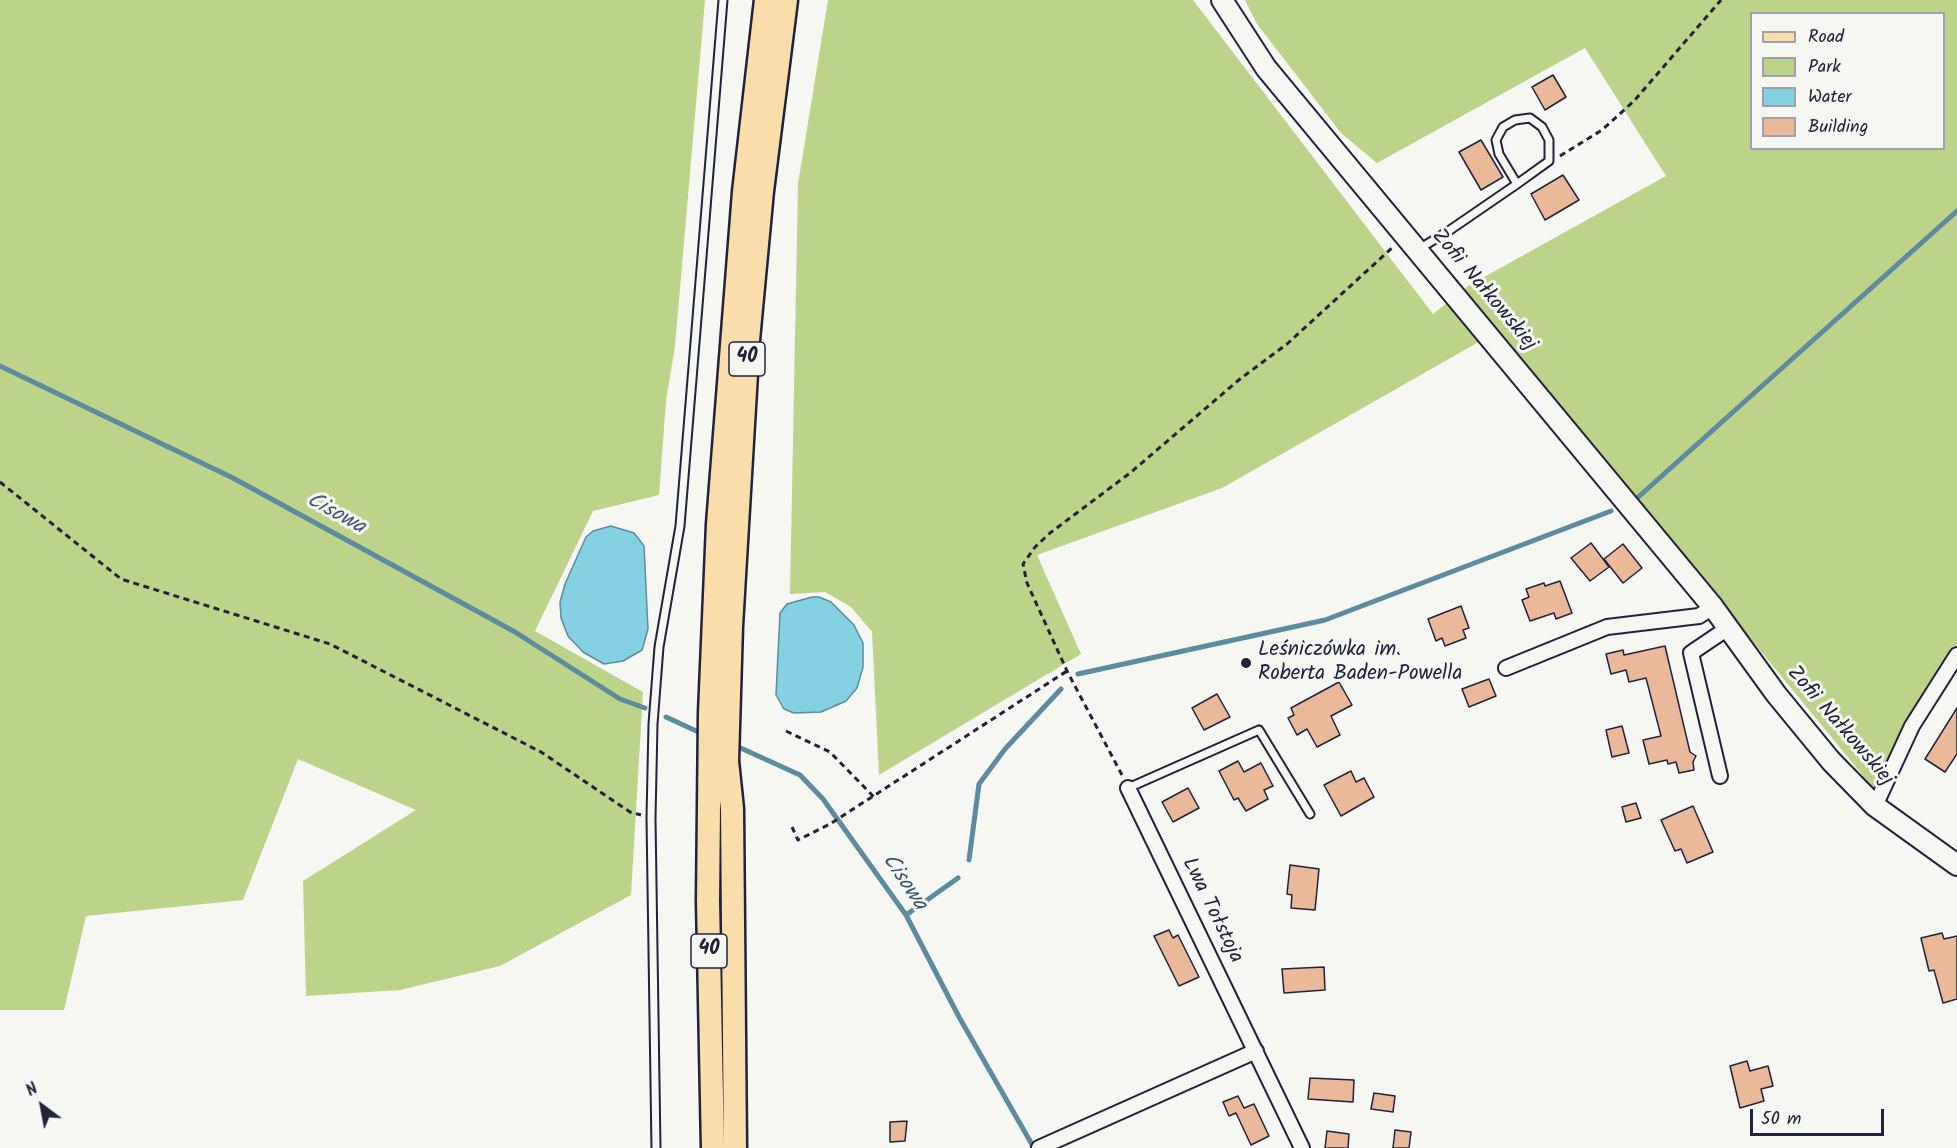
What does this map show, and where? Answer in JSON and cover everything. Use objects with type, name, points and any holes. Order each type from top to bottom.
[{"type":"main road","name":"40","points":[[713,1148],[708,901],[718,758],[724,436],[744,192],[766,0]]},
{"type":"main road","name":"40","points":[[719,716],[748,340],[762,191],[786,0]]},
{"type":"main road","name":"40","points":[[718,758],[732,809],[735,1148]]},
{"type":"street","name":"Zofii Nałkowskiej","points":[[1222,0],[1266,68],[1713,607],[1831,761],[1875,806],[1957,865]]},
{"type":"street","points":[[1506,668],[1607,627],[1699,616],[1713,607]]},
{"type":"street","points":[[1720,776],[1691,653],[1728,628]]},
{"type":"street","points":[[1875,806],[1912,726],[1957,656]]},
{"type":"street","name":"Lwa Tołstoja","points":[[1128,788],[1302,1148]]},
{"type":"street","points":[[1043,1146],[1256,1051]]},
{"type":"lane","points":[[656,1148],[651,819],[653,724],[658,658],[680,526],[723,0]]},
{"type":"lane","points":[[1412,243],[1518,184],[1549,161],[1549,140],[1542,127],[1530,118],[1515,120],[1503,127],[1496,140],[1499,154],[1518,184]]},
{"type":"lane","points":[[1128,788],[1259,729],[1310,814]]},
{"type":"path","points":[[1549,161],[1568,153],[1602,130],[1634,101],[1721,0]]},
{"type":"path","points":[[1128,788],[1067,671],[1027,583],[1023,564],[1035,547],[1130,473],[1240,379],[1412,243]]},
{"type":"path","points":[[0,482],[121,579],[330,644],[541,752],[630,812],[651,819]]},
{"type":"path","points":[[792,827],[798,840],[848,814],[1067,671]]},
{"type":"path","points":[[786,731],[830,752],[874,797]]},
{"type":"green space","points":[[0,0],[705,0],[675,346],[666,401],[659,495],[593,511],[535,631],[643,692],[631,895],[500,966],[400,990],[306,996],[303,881],[416,810],[298,759],[243,900],[86,916],[64,1010],[0,1010]]},
{"type":"green space","points":[[828,0],[1193,0],[1433,314],[1468,286],[1666,176],[1585,48],[1377,163],[1341,133],[1257,24],[1245,0],[1957,0],[1957,644],[1913,714],[1873,788],[1498,331],[1222,488],[1037,555],[1081,654],[879,775],[872,632],[851,607],[825,592],[790,594],[798,184]]},
{"type":"water","points":[[611,526],[634,533],[644,546],[648,629],[642,650],[623,661],[604,664],[583,652],[568,636],[561,618],[560,602],[565,584],[586,537],[593,531]]},
{"type":"water","points":[[812,597],[831,602],[854,625],[863,643],[863,667],[857,688],[846,701],[821,712],[794,713],[784,709],[776,695],[780,613],[787,604]]},
{"type":"building","points":[[1553,75],[1566,97],[1545,110],[1532,87]]},
{"type":"building","points":[[1481,140],[1503,177],[1481,190],[1459,152]]},
{"type":"building","points":[[1563,175],[1579,200],[1545,220],[1531,194]]},
{"type":"building","points":[[1591,543],[1609,567],[1590,581],[1571,558]]},
{"type":"building","points":[[1623,544],[1642,568],[1623,583],[1604,559]]},
{"type":"building","points":[[1560,581],[1572,613],[1556,619],[1554,613],[1530,621],[1522,600],[1529,597],[1526,589]]},
{"type":"building","points":[[1461,606],[1469,628],[1463,630],[1466,638],[1445,646],[1442,638],[1436,641],[1428,619]]},
{"type":"building","points":[[1665,646],[1690,752],[1696,756],[1693,762],[1694,770],[1679,773],[1676,762],[1668,764],[1667,760],[1649,764],[1643,740],[1661,736],[1646,678],[1629,682],[1626,670],[1611,674],[1606,654],[1623,650],[1624,655]]},
{"type":"building","points":[[1489,679],[1496,696],[1469,707],[1462,689]]},
{"type":"building","points":[[1339,682],[1352,705],[1331,716],[1340,735],[1317,747],[1307,729],[1297,735],[1288,718],[1294,715],[1291,708]]},
{"type":"building","points":[[1217,694],[1230,717],[1204,730],[1192,708]]},
{"type":"building","points":[[1957,708],[1957,754],[1945,772],[1925,759]]},
{"type":"building","points":[[1622,726],[1629,753],[1612,757],[1606,730]]},
{"type":"building","points":[[1238,761],[1244,772],[1261,763],[1273,786],[1264,790],[1268,799],[1246,811],[1238,798],[1234,800],[1219,771]]},
{"type":"building","points":[[1351,771],[1356,782],[1364,778],[1374,797],[1341,816],[1324,785]]},
{"type":"building","points":[[1188,788],[1199,808],[1173,822],[1162,802]]},
{"type":"building","points":[[1636,803],[1641,818],[1626,822],[1622,807]]},
{"type":"building","points":[[1693,806],[1713,852],[1687,863],[1681,849],[1675,851],[1661,820]]},
{"type":"building","points":[[1290,865],[1319,869],[1315,910],[1291,908],[1292,895],[1287,894]]},
{"type":"building","points":[[1169,930],[1173,938],[1178,935],[1199,977],[1179,986],[1154,936]]},
{"type":"building","points":[[1942,933],[1944,939],[1957,936],[1957,999],[1943,1003],[1934,970],[1929,971],[1921,938]]},
{"type":"building","points":[[1324,967],[1325,990],[1284,993],[1282,969]]},
{"type":"building","points":[[1747,1061],[1750,1071],[1768,1066],[1773,1086],[1761,1089],[1764,1101],[1740,1108],[1730,1066]]},
{"type":"building","points":[[1310,1078],[1354,1080],[1353,1102],[1308,1099]]},
{"type":"building","points":[[1374,1093],[1395,1096],[1393,1112],[1371,1109]]},
{"type":"building","points":[[1238,1096],[1244,1108],[1254,1104],[1269,1136],[1251,1145],[1236,1113],[1229,1116],[1223,1102]]},
{"type":"building","points":[[907,1121],[905,1141],[890,1142],[890,1122]]},
{"type":"building","points":[[1395,1130],[1411,1132],[1409,1148],[1393,1148]]},
{"type":"building","points":[[1327,1131],[1349,1134],[1348,1148],[1325,1148]]},
{"type":"waterway","points":[[1635,500],[1957,211]]},
{"type":"waterway","name":"Cisowa","points":[[0,366],[233,478],[515,632],[620,699],[645,708]]},
{"type":"waterway","points":[[1078,674],[1325,620],[1611,511]]},
{"type":"waterway","points":[[969,860],[979,784],[1005,749],[1061,689]]},
{"type":"waterway","name":"Cisowa","points":[[666,717],[705,735]]},
{"type":"waterway","name":"Cisowa","points":[[734,745],[800,775],[823,799],[906,915],[959,1017],[1034,1148]]},
{"type":"waterway","points":[[906,915],[958,878]]},
{"type":"place","name":"Leśniczówka im. Roberta Baden-Powella","points":[[1246,663]]}]
